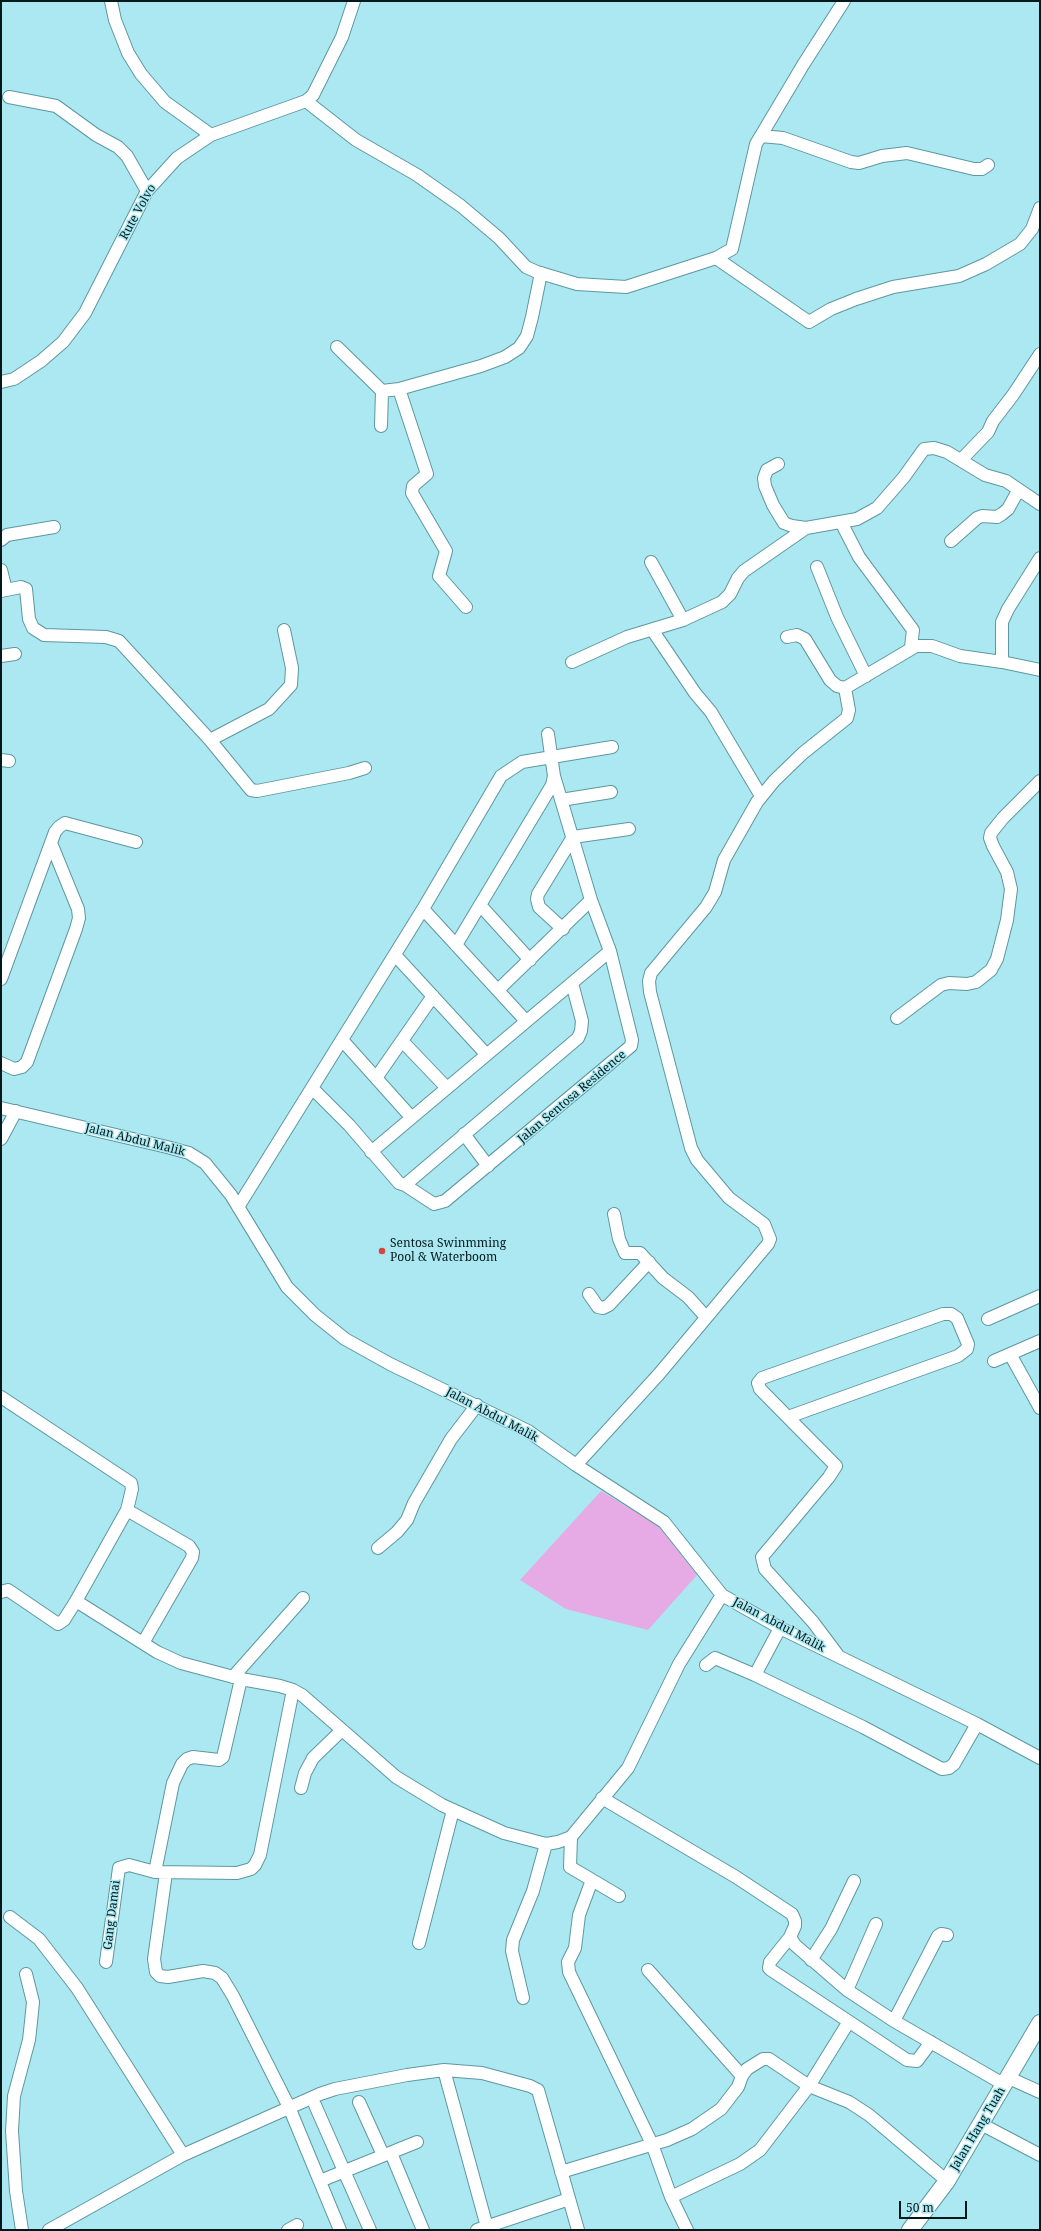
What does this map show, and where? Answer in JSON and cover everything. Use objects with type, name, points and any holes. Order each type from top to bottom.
[{"type":"main road","name":"Jalan Hang Tuah","points":[[910,2230],[947,2181],[1040,2024]]},
{"type":"street","points":[[111,1],[115,20],[128,53],[141,74],[166,102],[211,135]]},
{"type":"street","points":[[354,1],[342,37],[312,95],[306,101],[356,140],[416,175],[461,206],[499,238],[526,267],[577,284],[626,287],[728,253],[734,245],[756,144],[844,1]]},
{"type":"street","points":[[9,97],[56,106],[96,135],[118,147],[127,156],[147,191]]},
{"type":"street","name":"Rute Volvo","points":[[1,382],[14,378],[41,361],[63,342],[85,313],[147,191],[177,158],[211,135],[306,101]]},
{"type":"street","points":[[760,136],[783,138],[852,162],[859,163],[882,156],[907,153],[974,169],[982,169],[988,165]]},
{"type":"street","points":[[716,258],[809,322],[831,309],[856,299],[893,287],[959,276],[986,264],[1020,244],[1032,230],[1040,208]]},
{"type":"street","points":[[382,391],[399,389],[481,366],[505,357],[519,348],[526,336],[532,317],[541,273]]},
{"type":"street","points":[[337,347],[382,391],[381,426]]},
{"type":"street","points":[[961,460],[988,432],[993,421],[1013,395],[1040,354]]},
{"type":"street","points":[[399,389],[426,474],[413,486],[412,493],[446,551],[439,576],[466,607]]},
{"type":"street","points":[[778,464],[767,470],[764,478],[773,505],[784,523],[792,526],[806,528],[857,520],[878,508],[904,477],[924,449],[934,448],[961,460],[985,475],[1006,482],[1040,504]]},
{"type":"street","points":[[950,541],[977,518],[982,516],[997,517],[1002,514],[1008,508],[1018,491]]},
{"type":"street","points":[[841,522],[859,557],[913,630],[911,647]]},
{"type":"street","points":[[1,540],[8,535],[54,527]]},
{"type":"street","points":[[572,662],[627,637],[683,620],[722,602],[730,594],[738,578],[744,571],[806,528]]},
{"type":"street","points":[[1002,662],[1002,622],[1008,609],[1040,558]]},
{"type":"street","points":[[651,562],[683,620]]},
{"type":"street","points":[[817,567],[837,616],[866,676]]},
{"type":"street","points":[[1,570],[4,590],[21,587],[26,589],[29,619],[33,628],[44,636],[106,636],[119,641],[210,740],[247,786],[257,791],[366,768]]},
{"type":"street","points":[[210,740],[269,709],[291,686],[292,668],[284,630]]},
{"type":"street","points":[[653,630],[695,693],[711,712],[758,791],[763,794]]},
{"type":"street","points":[[787,637],[797,635],[805,639],[830,680],[837,686],[845,688],[911,647],[932,646],[960,656],[1002,662],[1040,670]]},
{"type":"street","points":[[1,656],[14,654]]},
{"type":"street","points":[[576,1465],[659,1374],[768,1244],[770,1239],[764,1224],[729,1198],[697,1160],[691,1148],[650,992],[649,981],[656,966],[706,907],[715,892],[724,860],[763,794],[803,753],[847,718],[849,710],[845,688]]},
{"type":"street","name":"Jalan Sentosa Residence","points":[[312,1088],[349,1124],[370,1152],[399,1184],[405,1184],[434,1204],[445,1201],[632,1046],[632,1040],[610,951],[591,900],[554,776],[548,734]]},
{"type":"street","points":[[238,1207],[423,909],[501,776],[522,762],[612,747]]},
{"type":"street","points":[[456,945],[552,784],[554,776]]},
{"type":"street","points":[[897,1018],[941,985],[949,983],[967,984],[976,982],[991,970],[997,959],[1011,889],[1007,872],[990,838],[991,833],[1003,818],[1040,781]]},
{"type":"street","points":[[561,800],[611,792]]},
{"type":"street","points":[[1,979],[51,843],[59,827],[65,823],[136,842]]},
{"type":"street","points":[[563,929],[539,907],[537,899],[538,894],[573,837],[629,829]]},
{"type":"street","points":[[1,1063],[14,1069],[22,1067],[27,1062],[79,918],[78,909],[51,843]]},
{"type":"street","points":[[498,990],[563,929],[591,900]]},
{"type":"street","points":[[480,905],[530,960]]},
{"type":"street","points":[[423,909],[526,1021]]},
{"type":"street","points":[[370,1152],[610,951]]},
{"type":"street","points":[[394,955],[486,1054]]},
{"type":"street","points":[[405,1184],[578,1038],[581,1031],[582,1021],[572,983]]},
{"type":"street","points":[[376,1078],[433,996]]},
{"type":"street","points":[[342,1040],[411,1117]]},
{"type":"street","points":[[402,1041],[446,1088]]},
{"type":"street","name":"Jalan Abdul Malik","points":[[1,1108],[189,1153],[205,1163],[238,1207],[287,1287],[315,1316],[344,1339],[390,1364],[528,1431],[576,1465],[664,1522],[722,1595],[780,1628],[976,1724],[1040,1758]]},
{"type":"street","points":[[1,1140],[16,1111]]},
{"type":"street","points":[[464,1134],[488,1166]]},
{"type":"street","points":[[614,1214],[622,1250],[625,1253],[640,1253],[664,1278],[688,1297],[706,1317]]},
{"type":"street","points":[[589,1294],[598,1307],[603,1308],[609,1305],[649,1262]]},
{"type":"street","points":[[988,1319],[1040,1296]]},
{"type":"street","points":[[788,1417],[958,1356],[967,1349],[968,1344],[957,1318],[951,1314],[943,1314],[762,1378],[758,1383],[760,1389],[788,1417],[834,1463],[836,1468],[762,1557],[762,1563],[765,1569],[813,1622],[838,1656]]},
{"type":"street","points":[[994,1361],[1040,1341]]},
{"type":"street","points":[[1010,1354],[1040,1408]]},
{"type":"street","points":[[1,1397],[131,1483],[132,1489],[127,1510],[64,1620],[58,1624],[8,1590],[1,1592]]},
{"type":"street","points":[[378,1548],[397,1532],[407,1520],[414,1503],[451,1439],[477,1405]]},
{"type":"street","points":[[127,1510],[189,1546],[193,1552],[192,1558],[143,1644]]},
{"type":"street","points":[[76,1601],[143,1644],[182,1663],[237,1678],[293,1690],[302,1695],[396,1777],[453,1810],[504,1833],[546,1844],[558,1842],[571,1837],[628,1768],[679,1664],[722,1595]]},
{"type":"street","points":[[303,1598],[237,1678],[223,1757],[220,1760],[193,1757],[187,1759],[182,1764],[173,1783],[160,1873],[154,1959],[156,1972],[160,1976],[168,1978],[203,1971],[215,1973],[222,1978],[233,1996],[289,2107],[340,2230]]},
{"type":"street","points":[[755,1675],[780,1628]]},
{"type":"street","points":[[706,1665],[715,1658],[755,1675],[863,1727],[942,1769],[949,1768],[954,1764],[976,1724]]},
{"type":"street","points":[[160,1873],[237,1872],[251,1870],[255,1865],[260,1855],[293,1690]]},
{"type":"street","points":[[301,1788],[305,1773],[313,1758],[342,1730]]},
{"type":"street","points":[[602,1798],[736,1877],[792,1914],[796,1921],[795,1926],[790,1937],[770,1962],[769,1968],[848,2023],[907,2060],[913,2062],[920,2058],[931,2042]]},
{"type":"street","points":[[419,1944],[453,1810]]},
{"type":"street","points":[[571,1837],[570,1867],[619,1896]]},
{"type":"street","points":[[523,1998],[512,1951],[513,1940],[533,1891],[546,1844]]},
{"type":"street","name":"Gang Damai","points":[[106,1962],[119,1868],[129,1865],[160,1873]]},
{"type":"street","points":[[592,1880],[579,1915],[575,1948],[568,1967],[652,2144],[672,2197],[687,2230]]},
{"type":"street","points":[[810,1960],[831,1929],[854,1881]]},
{"type":"street","points":[[10,1917],[39,1939],[77,1988],[183,2155]]},
{"type":"street","points":[[847,1990],[876,1924]]},
{"type":"street","points":[[894,2021],[938,1936],[941,1934],[947,1935]]},
{"type":"street","points":[[790,1937],[794,1945],[810,1960],[847,1990],[894,2021],[1007,2081],[1040,2092]]},
{"type":"street","points":[[648,1970],[742,2076]]},
{"type":"street","points":[[22,2230],[16,2191],[12,2131],[14,2096],[29,2040],[33,2002],[26,1974]]},
{"type":"street","points":[[672,2197],[740,2164],[751,2158],[760,2150],[809,2086],[848,2023]]},
{"type":"street","points":[[562,2172],[680,2135],[712,2117],[729,2100],[738,2087],[742,2076],[753,2064],[769,2059],[809,2086],[849,2102],[869,2115],[947,2181]]},
{"type":"street","points":[[444,2070],[482,2228],[569,2199]]},
{"type":"street","points":[[48,2230],[183,2155],[289,2107],[336,2088],[444,2070],[482,2073],[530,2086],[538,2090],[578,2230]]},
{"type":"street","points":[[360,2102],[387,2154],[423,2230]]},
{"type":"street","points":[[315,2104],[370,2230]]},
{"type":"street","points":[[981,2124],[1040,2155]]},
{"type":"street","points":[[320,2181],[417,2142]]},
{"type":"shaded area","points":[[601,1491],[659,1526],[697,1575],[648,1630],[566,1609],[520,1580]]},
{"type":"place","name":"Sentosa Swinmming Pool & Waterboom","points":[[382,1251]]}]
